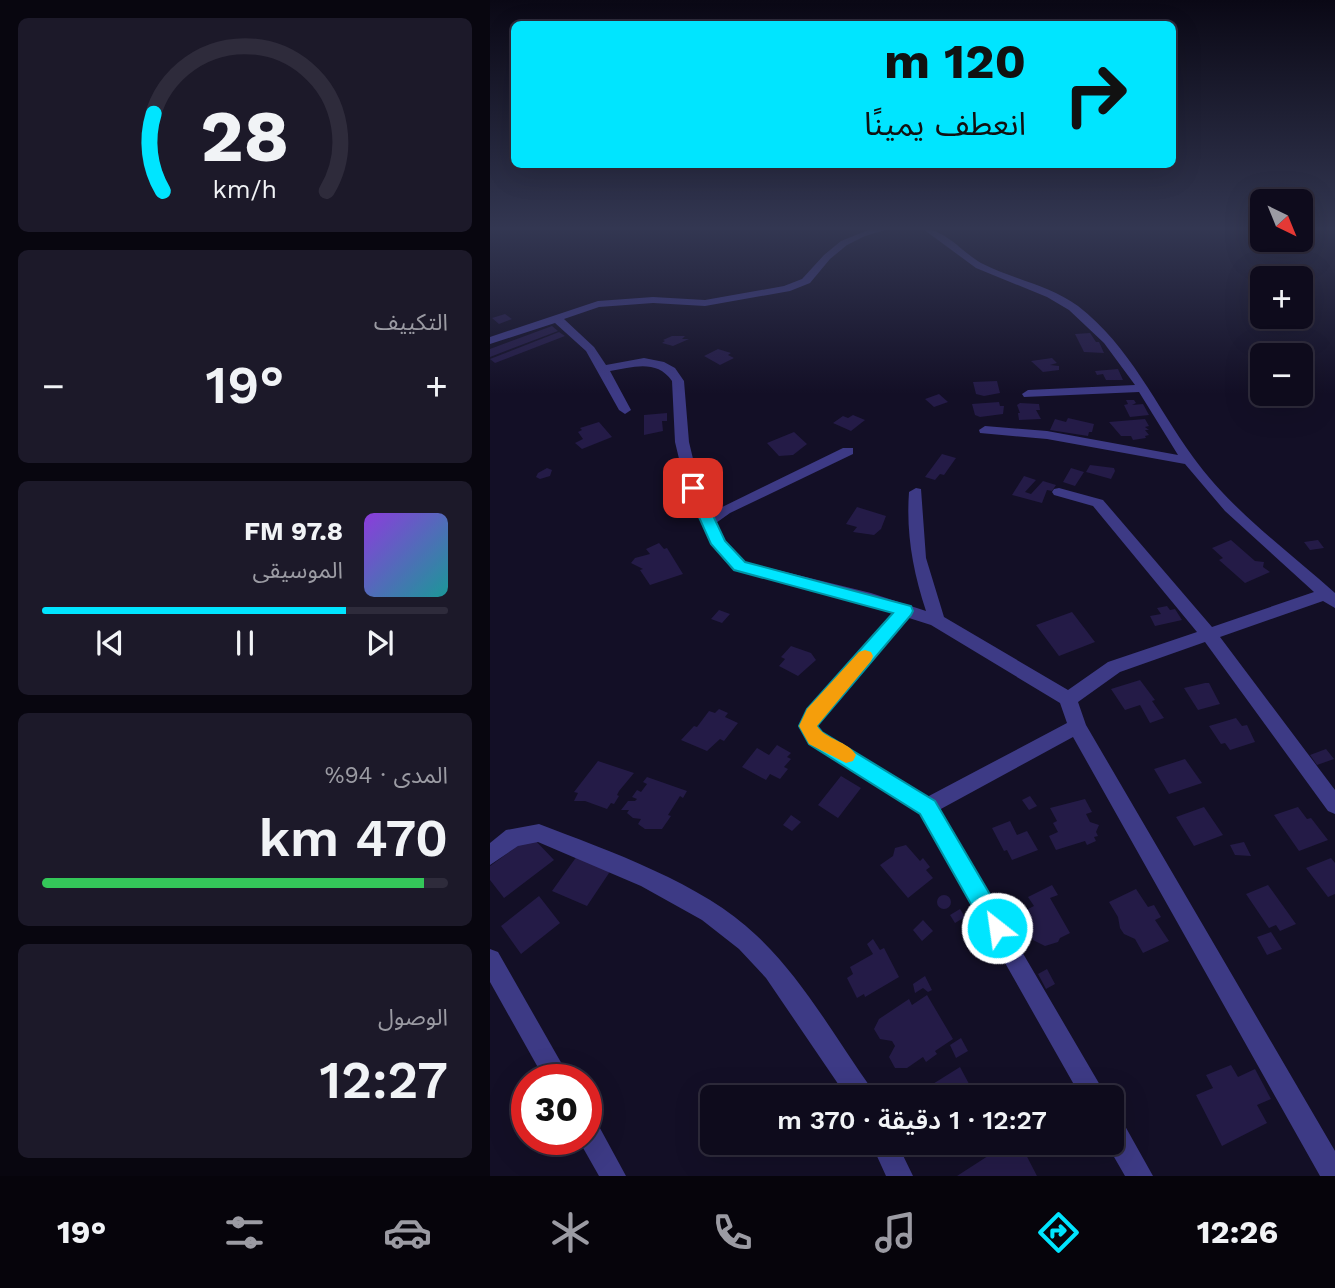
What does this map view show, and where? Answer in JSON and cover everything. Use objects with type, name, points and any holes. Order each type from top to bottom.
[{"type":"street","points":[[490,341],[598,304],[653,300],[705,303],[786,289],[799,284]]},
{"type":"street","points":[[1025,284],[1071,307],[1107,339],[1189,461],[1230,508],[1330,598]]},
{"type":"street","points":[[556,318],[583,341],[603,369],[625,410]]},
{"type":"street","points":[[603,369],[644,362],[660,364],[671,371],[678,381],[682,442],[693,488],[719,544],[740,566],[937,621],[1068,699],[1077,727],[1335,1176]]},
{"type":"street","points":[[1028,394],[1142,388]]},
{"type":"street","points":[[985,430],[1047,435],[1189,461]]},
{"type":"street","points":[[709,521],[726,510],[848,452]]},
{"type":"street","points":[[916,492],[913,526],[916,555],[937,621]]},
{"type":"street","points":[[1059,492],[1098,503],[1209,635],[1335,805]]},
{"type":"street","points":[[1068,699],[1114,667],[1330,598]]},
{"type":"street","points":[[905,611],[814,714],[808,726],[815,738],[928,807],[1088,1085]]},
{"type":"street","points":[[928,807],[1077,727]]},
{"type":"street","points":[[490,855],[513,837],[539,833],[648,879],[710,912],[747,941],[774,970],[854,1085]]},
{"type":"street","points":[[490,960],[550,1064]]},
{"type":"street","points":[[1124,1148],[1140,1176]]},
{"type":"street","points":[[601,1155],[613,1176]]},
{"type":"street","points":[[890,1155],[900,1176]]},
{"type":"building","points":[[505,314],[512,319],[499,324],[492,318]]},
{"type":"building","points":[[552,326],[558,331],[490,357],[490,349]]},
{"type":"building","points":[[559,332],[565,336],[495,363],[490,359]]},
{"type":"building","points":[[1090,333],[1096,342],[1099,342],[1104,353],[1084,352],[1075,334]]},
{"type":"building","points":[[672,336],[685,336],[682,339],[689,339],[673,346],[662,343]]},
{"type":"building","points":[[718,349],[731,353],[728,355],[734,358],[720,365],[704,356]]},
{"type":"building","points":[[1052,358],[1057,363],[1050,365],[1059,366],[1059,370],[1043,372],[1031,361]]},
{"type":"building","points":[[1118,369],[1123,380],[1106,380],[1103,374],[1097,375],[1095,371]]},
{"type":"building","points":[[997,381],[1000,393],[984,396],[976,394],[973,382]]},
{"type":"building","points":[[939,394],[948,402],[934,407],[925,399]]},
{"type":"building","points":[[1126,400],[1134,400],[1136,403],[1132,405],[1143,404],[1149,415],[1130,417],[1124,405],[1128,404]]},
{"type":"building","points":[[999,402],[1000,406],[1004,406],[1003,414],[980,417],[975,415],[972,404]]},
{"type":"building","points":[[1039,404],[1040,410],[1036,410],[1041,419],[1019,420],[1017,405]]},
{"type":"building","points":[[667,413],[667,421],[662,421],[663,431],[644,435],[644,415]]},
{"type":"building","points":[[853,415],[865,420],[851,431],[833,423],[843,416],[848,418]]},
{"type":"building","points":[[1068,418],[1094,424],[1092,432],[1089,432],[1088,436],[1050,430],[1055,419],[1066,422]]},
{"type":"building","points":[[1145,419],[1149,426],[1145,427],[1149,430],[1145,430],[1149,435],[1133,440],[1131,436],[1121,436],[1109,422]]},
{"type":"building","points":[[599,422],[612,437],[582,449],[575,443],[583,439],[578,432],[582,430],[580,428]]},
{"type":"building","points":[[794,432],[807,444],[793,455],[779,456],[767,443]]},
{"type":"building","points":[[942,454],[956,458],[944,475],[940,474],[935,480],[925,477]]},
{"type":"building","points":[[1090,465],[1114,468],[1115,471],[1111,479],[1086,472]]},
{"type":"building","points":[[547,468],[552,470],[550,476],[540,479],[536,477],[538,473]]},
{"type":"building","points":[[1071,468],[1084,472],[1075,486],[1063,482]]},
{"type":"building","points":[[1024,476],[1036,480],[1025,492],[1031,494],[1043,481],[1056,485],[1052,491],[1047,490],[1042,503],[1012,495]]},
{"type":"building","points":[[857,507],[886,516],[881,529],[874,535],[853,532],[857,527],[846,524]]},
{"type":"building","points":[[1231,540],[1255,561],[1264,562],[1263,567],[1270,572],[1245,583],[1219,560],[1223,558],[1212,548]]},
{"type":"building","points":[[1318,540],[1324,548],[1310,550],[1304,542]]},
{"type":"building","points":[[659,543],[664,549],[667,548],[683,574],[650,585],[640,570],[643,569],[631,563],[635,558],[650,554],[646,549]]},
{"type":"building","points":[[1167,606],[1170,610],[1175,609],[1182,620],[1155,626],[1150,616],[1161,614],[1157,608]]},
{"type":"building","points":[[719,610],[730,614],[722,623],[711,619]]},
{"type":"building","points":[[1072,612],[1095,642],[1059,656],[1036,625]]},
{"type":"building","points":[[791,646],[811,653],[816,660],[798,676],[779,666],[785,659],[781,657]]},
{"type":"building","points":[[1140,680],[1164,718],[1150,723],[1140,705],[1125,710],[1111,689]]},
{"type":"building","points":[[1209,683],[1220,704],[1198,710],[1184,688]]},
{"type":"building","points":[[719,709],[728,713],[725,717],[738,723],[724,741],[720,739],[707,751],[681,740],[694,726],[697,727],[709,711],[715,713]]},
{"type":"building","points":[[1236,718],[1242,726],[1247,725],[1255,742],[1230,750],[1225,743],[1221,744],[1209,726]]},
{"type":"building","points":[[777,745],[791,753],[787,757],[791,759],[784,767],[788,769],[780,779],[770,774],[766,780],[742,767],[757,748],[769,755]]},
{"type":"building","points":[[1326,749],[1334,759],[1317,765],[1310,755]]},
{"type":"building","points":[[1185,759],[1202,783],[1169,794],[1154,769]]},
{"type":"building","points":[[598,761],[634,773],[619,791],[614,804],[611,803],[607,809],[585,801],[574,801],[578,793],[574,792]]},
{"type":"building","points":[[841,776],[861,788],[838,818],[818,805]]},
{"type":"building","points":[[647,777],[687,791],[683,798],[680,796],[662,829],[645,829],[638,824],[641,819],[633,818],[627,813],[629,810],[621,810],[628,801],[637,799],[632,797],[637,790],[641,792],[647,784],[643,782]]},
{"type":"building","points":[[1030,796],[1037,806],[1029,810],[1022,800]]},
{"type":"building","points":[[1085,799],[1092,812],[1086,814],[1090,822],[1099,825],[1096,832],[1098,836],[1094,837],[1096,841],[1087,845],[1085,841],[1056,850],[1049,836],[1058,832],[1053,823],[1057,821],[1050,808]]},
{"type":"building","points":[[1204,807],[1223,835],[1194,846],[1176,817]]},
{"type":"building","points":[[1298,807],[1307,819],[1311,818],[1328,840],[1299,851],[1274,815]]},
{"type":"building","points":[[791,815],[801,822],[792,831],[783,825]]},
{"type":"building","points":[[1010,821],[1017,835],[1027,831],[1038,850],[1012,860],[992,828]]},
{"type":"building","points":[[534,839],[554,860],[504,898],[490,880],[490,866],[526,840]]},
{"type":"building","points":[[1244,842],[1251,856],[1235,855],[1230,845]]},
{"type":"building","points":[[906,845],[920,861],[923,858],[930,867],[926,870],[933,878],[908,898],[880,865],[893,856],[895,848]]},
{"type":"building","points":[[577,856],[611,870],[587,906],[552,891]]},
{"type":"building","points":[[1331,858],[1335,863],[1335,894],[1328,897],[1306,868]]},
{"type":"building","points":[[1052,885],[1058,895],[1050,898],[1070,933],[1058,942],[1045,946],[1033,940],[1020,913],[1034,906],[1028,897]]},
{"type":"building","points":[[1268,885],[1296,924],[1280,931],[1276,925],[1269,928],[1246,894]]},
{"type":"building","points":[[1136,889],[1148,907],[1154,905],[1161,917],[1155,920],[1169,941],[1143,953],[1135,939],[1124,934],[1120,928],[1118,917],[1109,902]]},
{"type":"building","points":[[941,895],[947,895],[951,902],[947,909],[941,909],[937,905],[937,899]]},
{"type":"building","points":[[539,896],[560,923],[521,954],[501,926]]},
{"type":"building","points":[[960,909],[965,917],[955,923],[950,915]]},
{"type":"building","points":[[923,920],[933,931],[922,941],[913,930]]},
{"type":"building","points":[[1271,932],[1282,949],[1267,955],[1257,937]]},
{"type":"building","points":[[873,939],[880,950],[884,948],[899,977],[865,997],[864,994],[857,998],[847,978],[853,974],[850,967],[873,954],[867,944]]},
{"type":"building","points":[[1047,969],[1055,984],[1046,989],[1038,974]]},
{"type":"building","points":[[925,976],[932,990],[928,992],[923,988],[915,993],[913,984]]},
{"type":"building","points":[[927,995],[953,1039],[935,1051],[937,1054],[926,1062],[923,1057],[907,1068],[895,1068],[889,1057],[895,1046],[892,1041],[880,1039],[874,1029],[879,1019],[909,999],[912,1005]]},
{"type":"building","points":[[961,1038],[968,1051],[956,1058],[950,1045]]},
{"type":"building","points":[[1231,1065],[1238,1077],[1255,1069],[1271,1099],[1257,1105],[1267,1123],[1222,1146],[1196,1095],[1213,1088],[1206,1075]]},
{"type":"building","points":[[960,1067],[970,1085],[931,1085]]},
{"type":"building","points":[[989,1155],[1026,1155],[1037,1176],[957,1176]]},
{"type":"slow traffic","points":[[846,755],[815,738],[808,726],[814,714],[865,656]]},
{"type":"route","points":[[693,488],[719,544],[740,566],[871,599],[905,611],[814,714],[808,726],[815,738],[897,791],[928,807],[997,928]]}]
